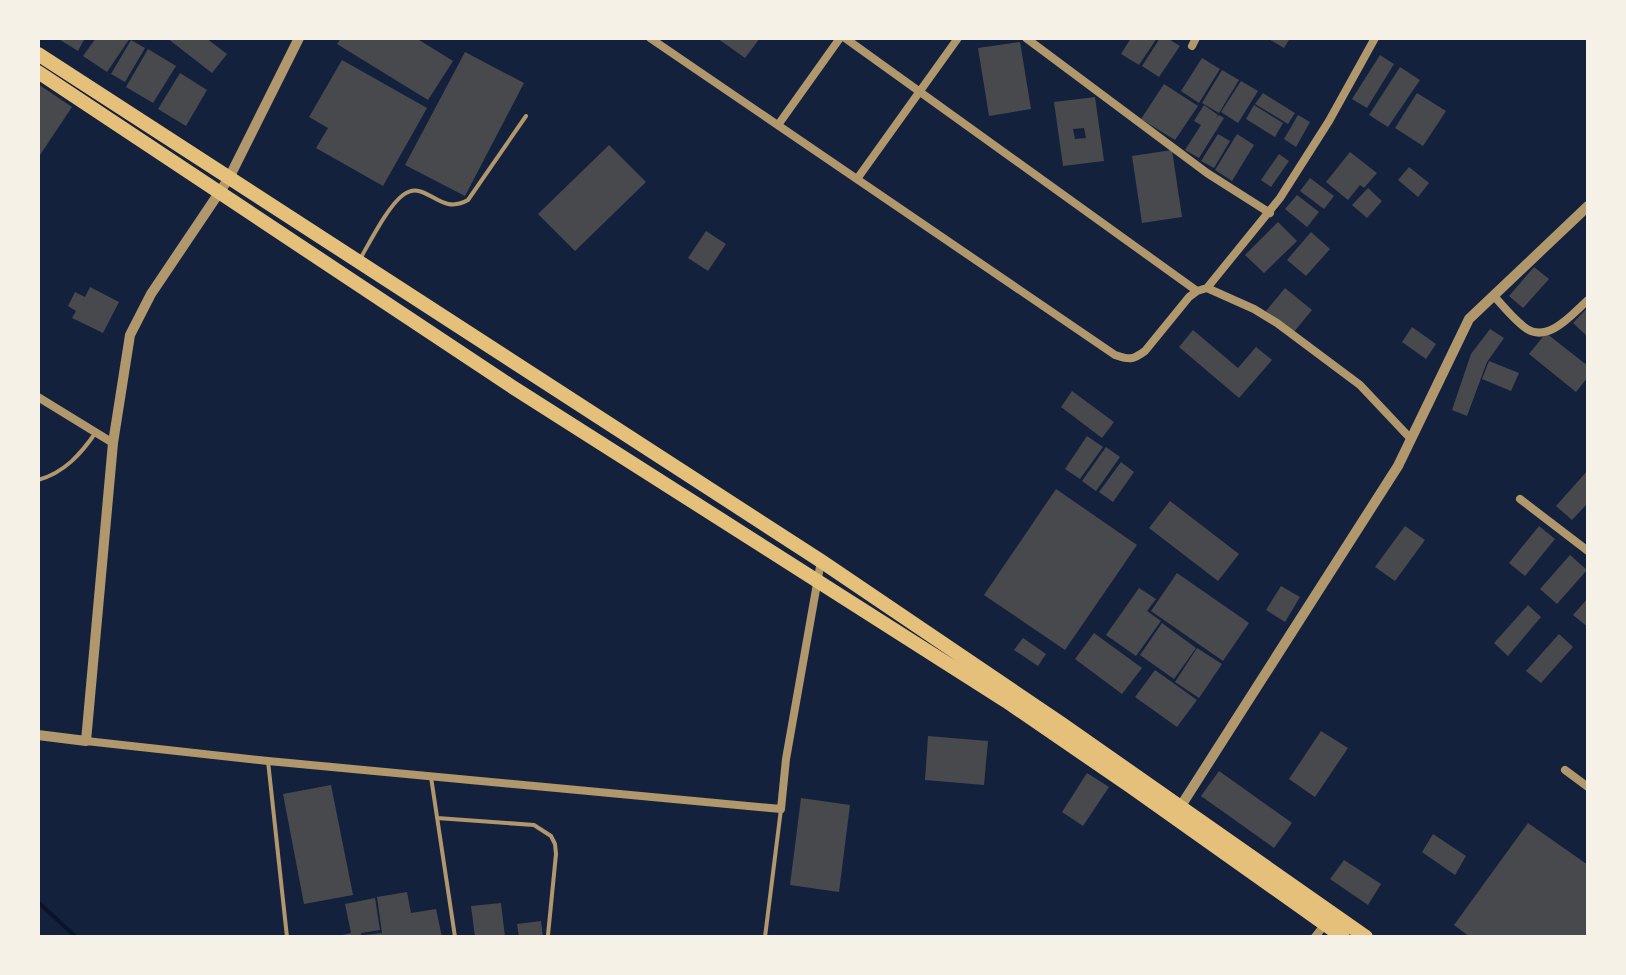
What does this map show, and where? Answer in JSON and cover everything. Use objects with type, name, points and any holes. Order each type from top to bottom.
[{"type":"main road","points":[[38,54],[821,561],[1062,724],[1343,937]]},
{"type":"main road","points":[[38,72],[511,386],[1006,701],[1366,937]]},
{"type":"street","points":[[86,741],[113,443],[130,335],[151,294],[229,178],[299,38]]},
{"type":"street","points":[[650,38],[1115,355],[1128,360],[1145,351],[1189,297],[1207,288],[1270,213],[1329,121],[1374,40],[1363,38]]},
{"type":"street","points":[[778,125],[842,38],[1197,291]]},
{"type":"street","points":[[857,179],[958,38]]},
{"type":"street","points":[[1026,38],[1207,173],[1270,213]]},
{"type":"street","points":[[1177,812],[1398,466],[1469,319],[1588,206]]},
{"type":"street","points":[[1207,288],[1277,323],[1360,385],[1410,438]]},
{"type":"street","points":[[1494,296],[1526,329],[1539,333],[1556,327],[1588,300]]},
{"type":"street","points":[[38,397],[113,443]]},
{"type":"street","points":[[1520,499],[1588,551]]},
{"type":"street","points":[[38,735],[268,761],[781,809],[786,759],[821,561]]},
{"type":"street","points":[[1565,770],[1588,787]]},
{"type":"street","points":[[1315,937],[1325,924]]},
{"type":"lane","points":[[359,261],[394,203],[406,193],[422,192],[456,206],[468,200],[526,116]]},
{"type":"lane","points":[[38,480],[58,472],[81,454],[96,432]]},
{"type":"lane","points":[[268,761],[287,937]]},
{"type":"lane","points":[[430,775],[455,937]]},
{"type":"lane","points":[[765,937],[781,809]]},
{"type":"lane","points":[[437,818],[534,825],[551,836],[556,854],[548,935]]},
{"type":"building","points":[[57,38],[85,38],[78,51]]},
{"type":"building","points":[[96,38],[130,38],[107,72],[83,56]]},
{"type":"building","points":[[167,38],[206,38],[227,54],[212,73]]},
{"type":"building","points":[[341,38],[416,38],[453,61],[428,100],[337,44]]},
{"type":"building","points":[[717,38],[760,38],[745,58]]},
{"type":"building","points":[[1131,38],[1157,38],[1139,65],[1121,54]]},
{"type":"building","points":[[1160,38],[1167,38],[1180,46],[1159,77],[1142,66]]},
{"type":"building","points":[[1267,38],[1290,38],[1284,48]]},
{"type":"building","points":[[131,40],[145,48],[125,82],[111,74]]},
{"type":"building","points":[[1020,42],[1031,109],[989,116],[978,48]]},
{"type":"building","points":[[148,49],[176,66],[153,103],[126,87]]},
{"type":"building","points":[[465,52],[524,83],[465,196],[405,165]]},
{"type":"building","points":[[1380,55],[1394,64],[1367,108],[1352,99]]},
{"type":"building","points":[[1202,58],[1220,69],[1199,103],[1181,91]]},
{"type":"building","points":[[342,60],[427,108],[383,186],[316,148],[328,128],[309,117]]},
{"type":"building","points":[[1400,67],[1420,80],[1388,127],[1369,115]]},
{"type":"building","points":[[1222,70],[1239,80],[1219,113],[1202,103]]},
{"type":"building","points":[[180,73],[207,90],[186,126],[158,109]]},
{"type":"building","points":[[1241,81],[1258,91],[1238,123],[1221,112]]},
{"type":"building","points":[[38,84],[72,107],[38,158]]},
{"type":"building","points":[[1164,84],[1198,106],[1175,140],[1141,119]]},
{"type":"building","points":[[1263,93],[1295,113],[1288,124],[1255,104]]},
{"type":"building","points":[[1417,93],[1446,111],[1423,146],[1395,128]]},
{"type":"building","points":[[1095,97],[1104,161],[1063,166],[1054,102]],"holes":[[[1084,128],[1086,138],[1075,139],[1073,129]]]},
{"type":"building","points":[[1204,105],[1218,115],[1216,119],[1219,115],[1224,118],[1199,158],[1185,150],[1201,125],[1194,121]]},
{"type":"building","points":[[1254,105],[1283,123],[1275,137],[1246,119]]},
{"type":"building","points":[[1298,115],[1310,122],[1296,147],[1284,139]]},
{"type":"building","points":[[1218,134],[1230,141],[1214,168],[1201,161]]},
{"type":"building","points":[[1237,134],[1254,145],[1232,181],[1215,170]]},
{"type":"building","points":[[609,145],[646,182],[575,251],[538,214]]},
{"type":"building","points":[[1172,150],[1182,217],[1142,223],[1132,156]]},
{"type":"building","points":[[1350,152],[1377,173],[1364,188],[1360,185],[1348,200],[1326,182]]},
{"type":"building","points":[[1279,154],[1289,161],[1271,187],[1261,180]]},
{"type":"building","points":[[1409,167],[1429,183],[1418,197],[1398,180]]},
{"type":"building","points":[[1310,178],[1334,196],[1324,209],[1300,191]]},
{"type":"building","points":[[1368,188],[1382,201],[1367,218],[1352,205]]},
{"type":"building","points":[[1297,195],[1319,212],[1307,227],[1285,209]]},
{"type":"building","points":[[1278,222],[1297,241],[1264,273],[1245,255]]},
{"type":"building","points":[[706,231],[726,244],[708,271],[688,258]]},
{"type":"building","points":[[1311,232],[1330,249],[1306,276],[1287,260]]},
{"type":"building","points":[[1534,267],[1549,279],[1523,308],[1509,296]]},
{"type":"building","points":[[90,287],[119,302],[103,333],[72,318],[76,311],[68,306],[75,292],[85,297]]},
{"type":"building","points":[[1285,288],[1312,310],[1293,333],[1266,311]]},
{"type":"building","points":[[1588,307],[1588,337],[1573,323]]},
{"type":"building","points":[[1412,327],[1436,344],[1426,359],[1402,342]]},
{"type":"building","points":[[1490,329],[1504,338],[1487,362],[1467,416],[1452,410],[1471,354]]},
{"type":"building","points":[[1193,330],[1238,368],[1256,347],[1272,360],[1239,398],[1179,347]]},
{"type":"building","points":[[1546,333],[1588,366],[1588,377],[1576,392],[1529,354]]},
{"type":"building","points":[[1489,361],[1519,373],[1511,391],[1482,379]]},
{"type":"building","points":[[1072,391],[1114,422],[1102,438],[1061,407]]},
{"type":"building","points":[[1087,436],[1103,447],[1080,479],[1065,469]]},
{"type":"building","points":[[1106,447],[1120,457],[1096,491],[1082,481]]},
{"type":"building","points":[[1121,462],[1134,472],[1113,502],[1099,492]]},
{"type":"building","points":[[1588,470],[1588,503],[1572,520],[1556,506]]},
{"type":"building","points":[[1056,489],[1137,545],[1065,650],[984,595]]},
{"type":"building","points":[[1170,501],[1239,554],[1218,581],[1149,528]]},
{"type":"building","points":[[1405,526],[1425,540],[1395,581],[1375,567]]},
{"type":"building","points":[[1539,526],[1555,539],[1525,576],[1509,563]]},
{"type":"building","points":[[1570,555],[1587,570],[1557,604],[1540,589]]},
{"type":"building","points":[[1177,573],[1249,623],[1223,661],[1151,611]]},
{"type":"building","points":[[1281,586],[1300,597],[1285,622],[1266,610]]},
{"type":"building","points":[[1139,588],[1156,599],[1147,611],[1161,621],[1136,656],[1106,635]]},
{"type":"building","points":[[1588,598],[1588,627],[1573,615]]},
{"type":"building","points":[[1528,605],[1541,617],[1508,656],[1494,643]]},
{"type":"building","points":[[1162,623],[1196,648],[1174,679],[1140,655]]},
{"type":"building","points":[[1094,633],[1142,668],[1122,694],[1075,659]]},
{"type":"building","points":[[1559,634],[1573,647],[1541,683],[1526,671]]},
{"type":"building","points":[[1023,638],[1046,654],[1038,666],[1014,650]]},
{"type":"building","points":[[1197,648],[1222,664],[1199,698],[1175,682]]},
{"type":"building","points":[[1155,670],[1197,700],[1177,727],[1135,697]]},
{"type":"building","points":[[1321,731],[1348,748],[1315,797],[1289,779]]},
{"type":"building","points":[[928,736],[988,741],[984,785],[925,780]]},
{"type":"building","points":[[1219,771],[1292,823],[1274,848],[1201,796]]},
{"type":"building","points":[[1087,773],[1109,787],[1083,826],[1062,812]]},
{"type":"building","points":[[331,785],[353,895],[304,904],[283,794]]},
{"type":"building","points":[[801,798],[850,805],[839,892],[790,885]]},
{"type":"building","points":[[1528,823],[1588,865],[1588,937],[1470,937],[1454,925]]},
{"type":"building","points":[[1433,834],[1466,856],[1455,875],[1422,852]]},
{"type":"building","points":[[1344,860],[1381,884],[1368,905],[1330,879]]},
{"type":"building","points":[[407,892],[411,913],[436,909],[442,937],[363,937],[382,933],[377,897]]},
{"type":"building","points":[[375,898],[380,930],[361,933],[362,937],[338,937],[351,933],[345,904]]},
{"type":"building","points":[[501,903],[505,937],[475,937],[471,906]]},
{"type":"building","points":[[541,921],[543,937],[519,937],[517,924]]},
{"type":"waterway","points":[[38,902],[76,937]]}]
